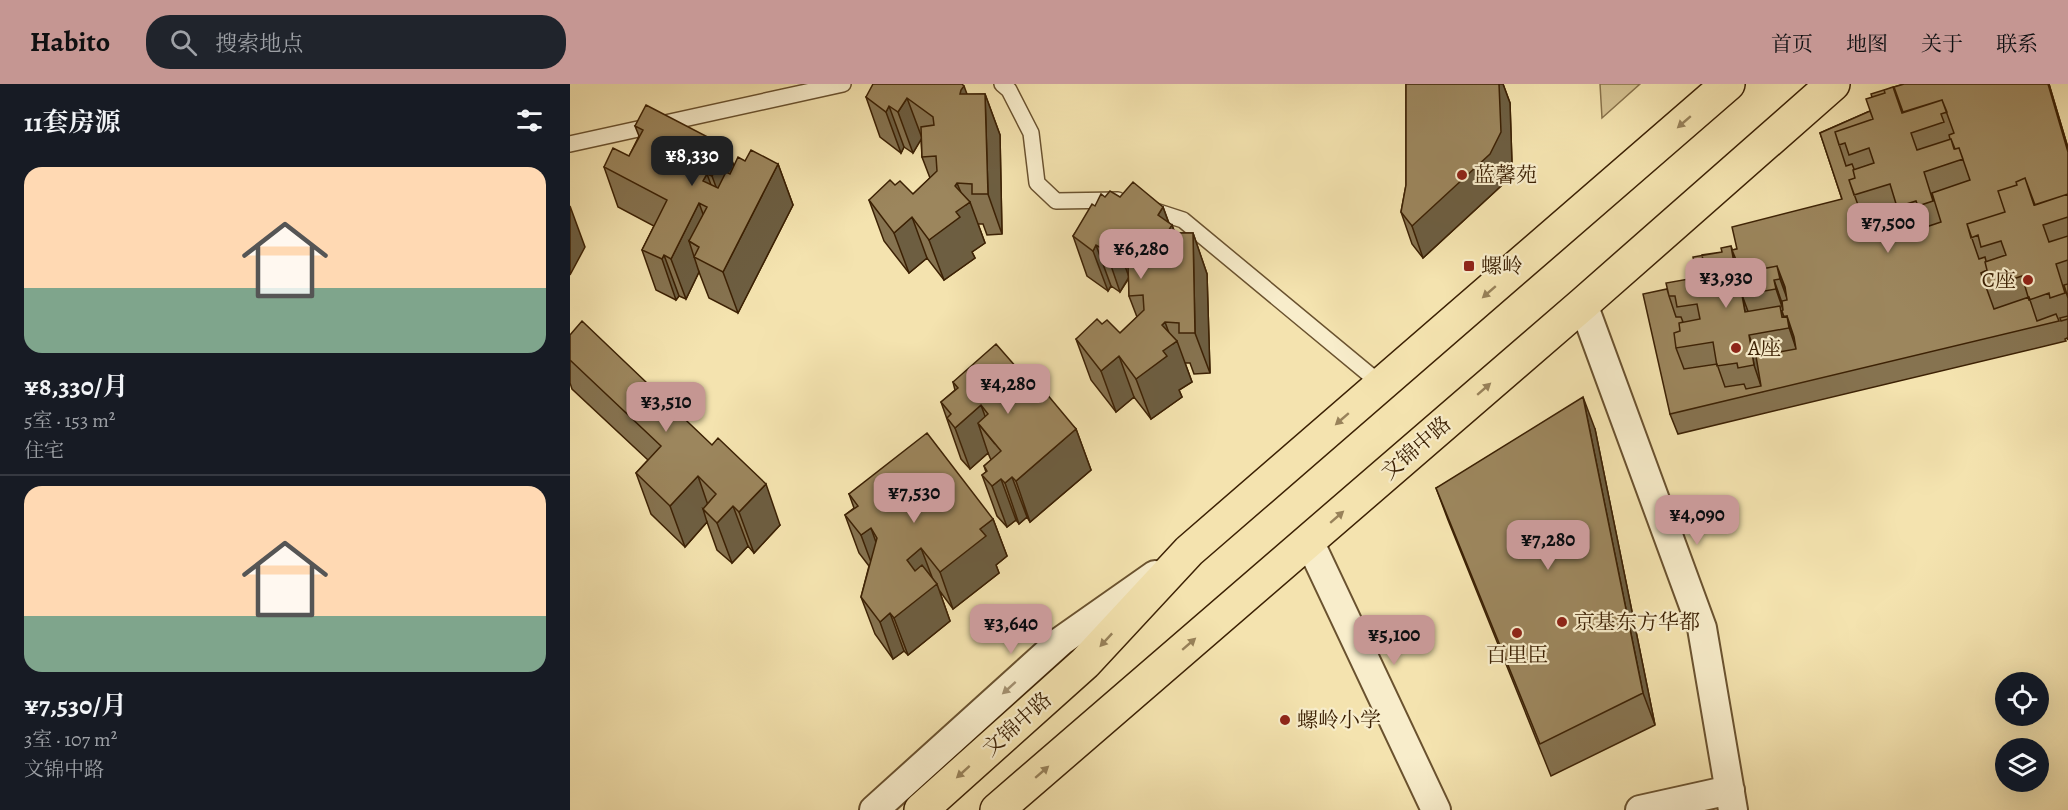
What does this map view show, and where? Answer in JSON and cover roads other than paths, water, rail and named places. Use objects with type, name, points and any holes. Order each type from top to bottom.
[{"type":"main road","name":"文锦中路","points":[[921,810],[1085,663],[1189,551],[1728,84]]},
{"type":"main road","name":"文锦中路","points":[[997,810],[1583,304],[1833,84]]},
{"type":"street","points":[[1583,304],[1702,628],[1731,800],[1640,810]]},
{"type":"street","points":[[1309,541],[1436,810]]},
{"type":"street","points":[[874,810],[1061,641],[1189,551]]},
{"type":"lane","points":[[570,144],[843,84]]},
{"type":"lane","points":[[1002,84],[1009,90],[1031,133],[1037,183],[1056,201],[1123,200],[1183,220],[1382,385]]},
{"type":"place","name":"蓝馨苑","points":[[1462,175]]},
{"type":"place","name":"螺岭","points":[[1469,266]]},
{"type":"place","name":"C座","points":[[2028,280]]},
{"type":"place","name":"A座","points":[[1736,348]]},
{"type":"place","name":"京基东方华都","points":[[1562,622]]},
{"type":"place","name":"百里臣","points":[[1517,633]]},
{"type":"place","name":"螺岭小学","points":[[1285,720]]}]
